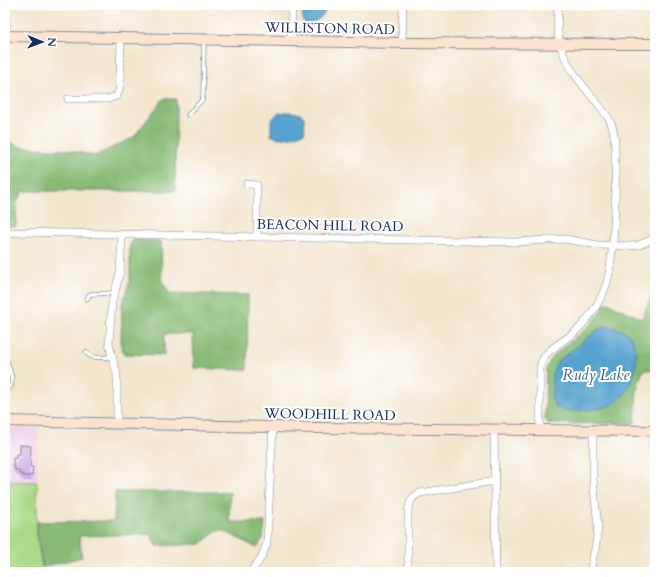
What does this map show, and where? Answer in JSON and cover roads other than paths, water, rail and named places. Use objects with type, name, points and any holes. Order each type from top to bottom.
[{"type":"street","points":[[291,41],[292,5]]},
{"type":"street","points":[[402,43],[403,5]]},
{"type":"street","points":[[540,431],[540,366],[542,360],[548,352],[576,331],[588,319],[604,291],[612,246],[616,182],[614,132],[611,122],[570,68],[558,34],[558,5]]},
{"type":"street","name":"WILLISTON ROAD","points":[[6,36],[402,43],[655,44]]},
{"type":"street","points":[[68,99],[108,99],[117,96],[120,88],[121,39]]},
{"type":"street","points":[[247,184],[258,185],[257,237]]},
{"type":"street","name":"BEACON HILL ROAD","points":[[5,239],[8,234],[16,232],[515,242],[565,239],[598,245],[630,246],[655,238]]},
{"type":"street","points":[[117,424],[117,374],[110,343],[112,302],[120,273],[122,235]]},
{"type":"street","name":"WOODHILL ROAD","points":[[5,421],[273,427],[540,431],[655,431]]},
{"type":"street","points":[[251,572],[262,556],[267,543],[273,427]]},
{"type":"street","points":[[494,430],[496,572]]},
{"type":"street","points":[[590,572],[598,527],[593,479],[593,431]]},
{"type":"street","points":[[408,572],[408,511],[414,496],[420,493],[495,481]]},
{"type":"lane","points":[[6,5],[6,36]]},
{"type":"lane","points":[[188,115],[202,100],[204,40]]},
{"type":"lane","points":[[87,299],[88,296],[92,294],[115,293]]},
{"type":"lane","points":[[86,352],[87,355],[93,357],[112,356]]},
{"type":"lane","points":[[5,389],[11,386],[12,382],[12,376],[7,361]]},
{"type":"water","points":[[302,5],[327,5],[320,18],[307,24],[303,21]]},
{"type":"water","points":[[278,113],[297,113],[303,116],[305,122],[304,133],[283,138],[271,135],[271,120]]},
{"type":"water","name":"Rudy Lake","points":[[609,326],[622,330],[628,334],[633,341],[636,351],[635,372],[626,391],[620,399],[609,406],[576,411],[564,410],[556,407],[552,399],[552,374],[557,362],[599,329]]}]
